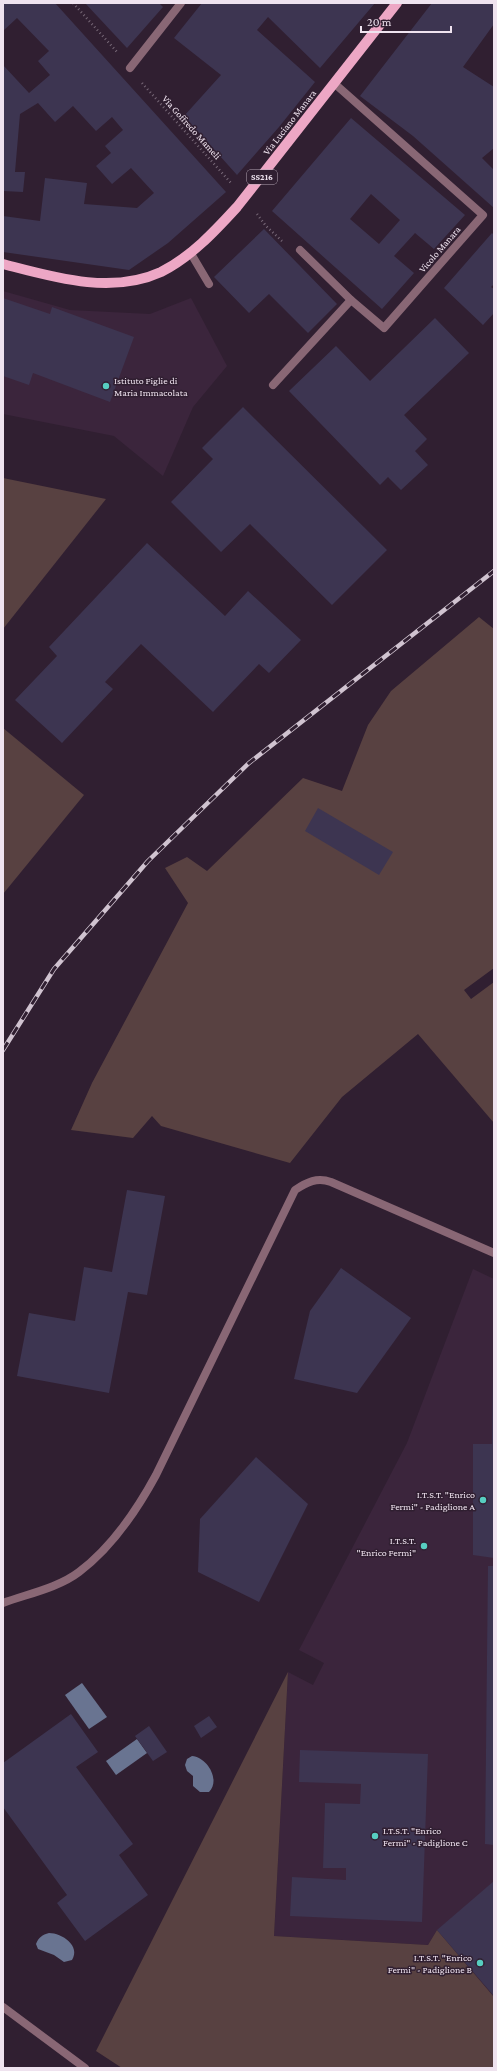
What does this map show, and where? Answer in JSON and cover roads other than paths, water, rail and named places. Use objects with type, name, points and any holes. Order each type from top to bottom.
[{"type":"main road","name":"Via Luciano Manara","points":[[3,264],[52,277],[114,283],[143,278],[168,268],[190,252],[218,228],[245,199],[397,3]]},
{"type":"street","points":[[130,68],[181,3]]},
{"type":"street","name":"Vicolo Manara","points":[[335,84],[483,215],[384,328],[351,300]]},
{"type":"street","points":[[273,385],[351,300],[300,250]]},
{"type":"street","points":[[190,252],[209,284]]},
{"type":"street","points":[[3,1603],[59,1583],[79,1572],[110,1542],[137,1508],[156,1475],[295,1190],[305,1183],[315,1180],[325,1180],[494,1253]]},
{"type":"street","points":[[3,2007],[85,2068]]},
{"type":"water","points":[[82,1683],[107,1717],[89,1729],[65,1695]]},
{"type":"water","points":[[137,1739],[147,1753],[116,1775],[106,1761]]},
{"type":"water","points":[[192,1756],[203,1760],[211,1770],[214,1781],[209,1792],[200,1792],[193,1786],[193,1776],[187,1771],[185,1765],[187,1759]]},
{"type":"water","points":[[49,1933],[59,1935],[69,1941],[74,1950],[72,1960],[64,1962],[54,1955],[38,1949],[36,1944],[38,1940]]},
{"type":"railway","points":[[3,1050],[54,969],[148,861],[249,763],[494,571]]},
{"type":"place","name":"Istituto Figlie di Maria Immacolata","points":[[106,386]]},
{"type":"place","name":"I.T.S.T. \"Enrico Fermi\" - Padiglione A","points":[[483,1500]]},
{"type":"place","name":"I.T.S.T. \"Enrico Fermi\"","points":[[424,1546]]},
{"type":"place","name":"I.T.S.T. \"Enrico Fermi\" - Padiglione C","points":[[375,1836]]},
{"type":"place","name":"I.T.S.T. \"Enrico Fermi\" - Padiglione B","points":[[480,1963]]}]
